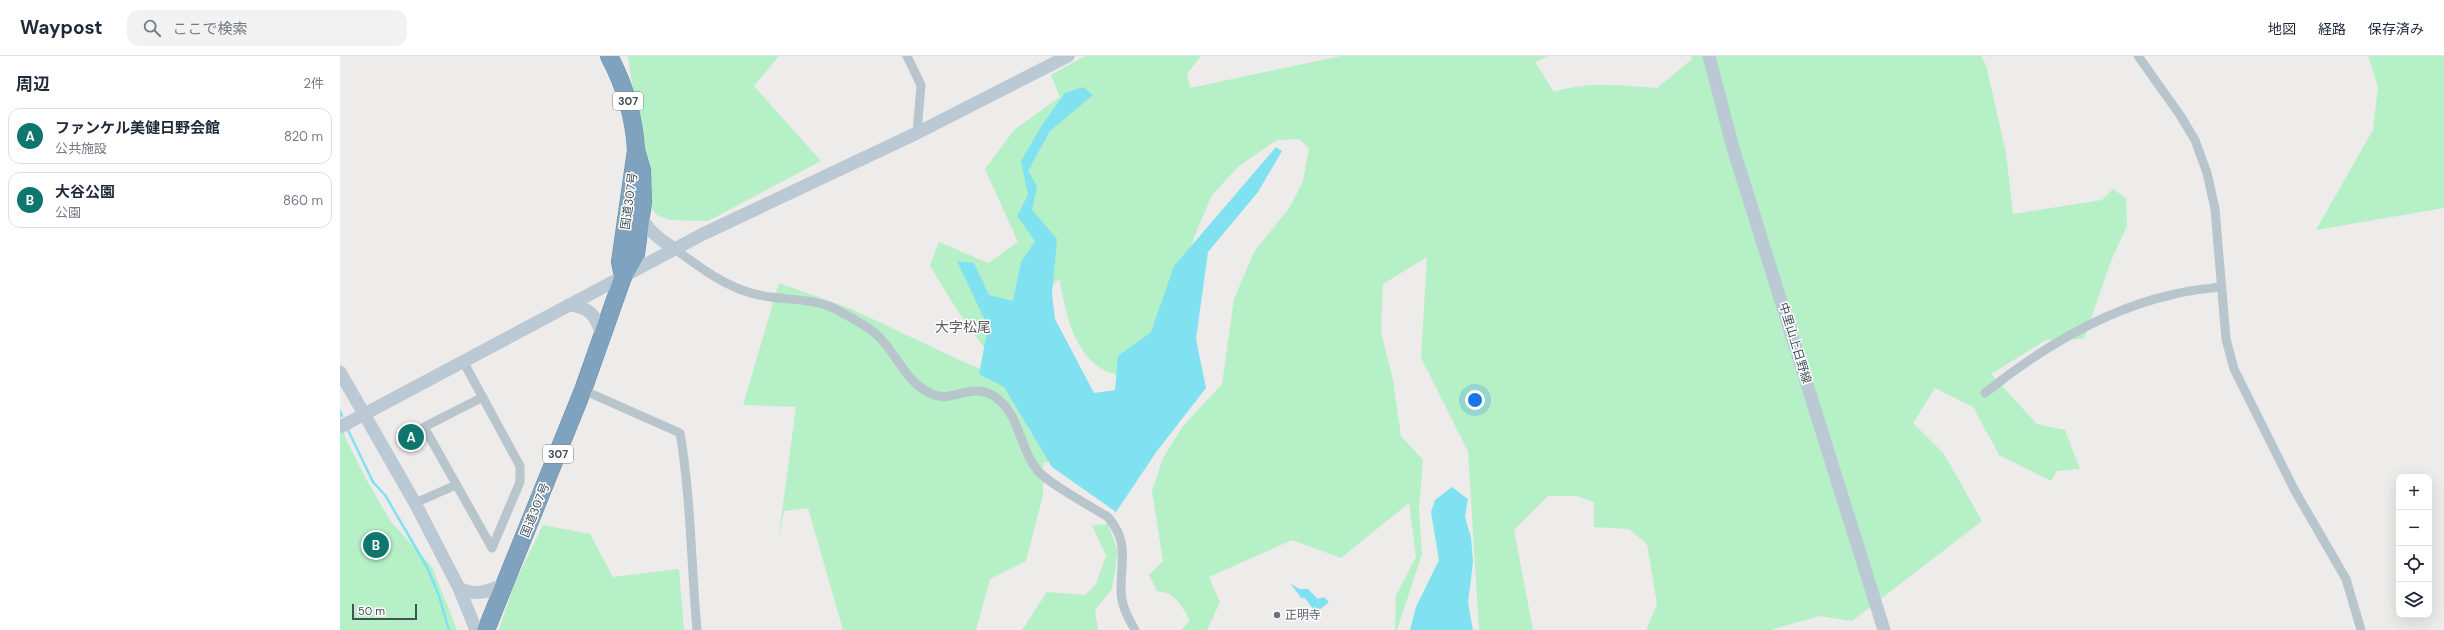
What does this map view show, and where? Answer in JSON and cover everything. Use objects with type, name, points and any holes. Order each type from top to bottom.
[{"type":"highway","name":"国道307号","points":[[486,630],[506,584],[583,390],[623,276],[636,254],[643,202],[642,170],[636,150],[631,109],[623,82],[609,56]]},
{"type":"highway","name":"国道307号","points":[[623,276],[620,262],[636,150]]},
{"type":"street","points":[[908,56],[921,85],[917,134]]},
{"type":"street","points":[[340,426],[675,248],[917,134],[1068,56]]},
{"type":"street","name":"中里山上日野線","points":[[1708,56],[1734,148],[1884,630]]},
{"type":"street","points":[[2138,56],[2195,140],[2207,173],[2215,209],[2220,287],[2226,339],[2234,369],[2295,491],[2344,574],[2361,630]]},
{"type":"street","points":[[641,217],[647,228],[657,238],[675,248],[706,270],[739,288],[759,295],[820,304],[837,310],[877,335],[917,385],[930,394],[939,397],[966,391],[982,390],[998,399],[1009,411],[1037,470],[1108,517],[1116,527],[1123,548],[1121,591],[1127,616],[1135,630]]},
{"type":"street","points":[[1985,393],[2023,363],[2105,318],[2175,294],[2220,287]]},
{"type":"street","points":[[569,305],[586,308],[593,314],[602,335]]},
{"type":"street","points":[[463,361],[520,466],[520,482],[492,548],[424,426],[483,398]]},
{"type":"street","points":[[340,372],[415,503],[459,588],[476,630]]},
{"type":"street","points":[[583,390],[680,432],[689,504],[690,551],[697,630]]},
{"type":"street","points":[[415,503],[456,485]]},
{"type":"street","points":[[459,588],[470,593],[480,594],[506,584]]},
{"type":"green space","points":[[628,56],[779,56],[754,86],[821,161],[708,221],[670,220],[657,215],[650,207]]},
{"type":"green space","points":[[1085,56],[1201,56],[1187,74],[1190,88],[1341,56],[1548,56],[1535,62],[1554,92],[1579,86],[1592,85],[1657,88],[1692,59],[1691,56],[1981,56],[1986,65],[2006,153],[2013,214],[2102,200],[2113,189],[2126,198],[2127,226],[2111,261],[2084,339],[2046,340],[1991,374],[2037,424],[2065,430],[2080,469],[2057,471],[2051,481],[1999,455],[1973,407],[1935,388],[1913,423],[1944,454],[1982,521],[1852,621],[1820,616],[1770,630],[1646,630],[1657,604],[1647,544],[1629,529],[1594,527],[1594,502],[1577,496],[1548,496],[1514,530],[1533,630],[1479,630],[1468,451],[1421,357],[1427,257],[1383,284],[1381,332],[1393,380],[1401,436],[1423,460],[1419,509],[1422,554],[1397,630],[1395,630],[1396,595],[1416,557],[1409,503],[1341,558],[1292,540],[1209,577],[1220,602],[1207,630],[1181,630],[1190,620],[1177,600],[1168,594],[1157,591],[1149,575],[1163,561],[1152,491],[1163,458],[1183,426],[1222,384],[1234,299],[1254,252],[1290,207],[1303,181],[1309,148],[1299,139],[1277,140],[1239,166],[1212,195],[1195,235],[1169,314],[1127,379],[1096,365],[1080,347],[1070,325],[1059,279],[985,349],[959,313],[930,266],[939,242],[988,263],[1018,242],[985,169],[1014,130],[1060,97],[1051,75]]},
{"type":"green space","points":[[2368,56],[2444,56],[2444,208],[2316,230],[2373,130],[2378,87]]},
{"type":"green space","points":[[779,283],[849,308],[964,362],[1014,383],[1030,433],[1064,441],[1072,459],[1043,463],[1043,495],[1026,561],[990,579],[976,630],[843,630],[808,508],[784,511],[778,542],[796,407],[743,405]]},
{"type":"green space","points":[[340,415],[345,437],[366,479],[391,522],[432,567],[457,630],[340,630]]},
{"type":"green space","points":[[1108,524],[1118,552],[1112,589],[1095,610],[1098,630],[1022,630],[1047,592],[1085,595],[1096,584],[1106,556],[1092,525]]},
{"type":"green space","points":[[543,525],[590,534],[613,577],[679,569],[684,630],[499,630],[514,584]]},
{"type":"water","points":[[1083,87],[1093,95],[1050,131],[1028,171],[1037,186],[1032,210],[1057,239],[1052,294],[1055,319],[1094,393],[1115,390],[1118,356],[1151,332],[1174,266],[1276,147],[1282,151],[1258,192],[1208,252],[1196,339],[1206,388],[1157,451],[1116,512],[1052,467],[1004,387],[979,374],[988,327],[957,261],[974,263],[989,295],[1013,301],[1021,262],[1035,241],[1017,216],[1028,195],[1021,161],[1042,125],[1065,93]]},
{"type":"water","points":[[1452,487],[1468,499],[1465,517],[1471,537],[1473,562],[1468,603],[1473,630],[1410,630],[1416,607],[1439,560],[1431,512],[1435,500]]},
{"type":"water","points":[[1290,583],[1299,589],[1308,589],[1318,599],[1324,597],[1329,602],[1316,613],[1304,597],[1302,599]]},
{"type":"waterway","points":[[340,411],[342,416]]},
{"type":"waterway","points":[[348,430],[373,482],[385,495],[427,567],[439,596],[449,630]]},
{"type":"place","name":"ファンケル美健日野会館","points":[[411,437]]},
{"type":"place","name":"大谷公園","points":[[376,545]]},
{"type":"place","name":"正明寺","points":[[1277,615]]},
{"type":"district","name":"大字松尾","points":[[963,327]]}]
